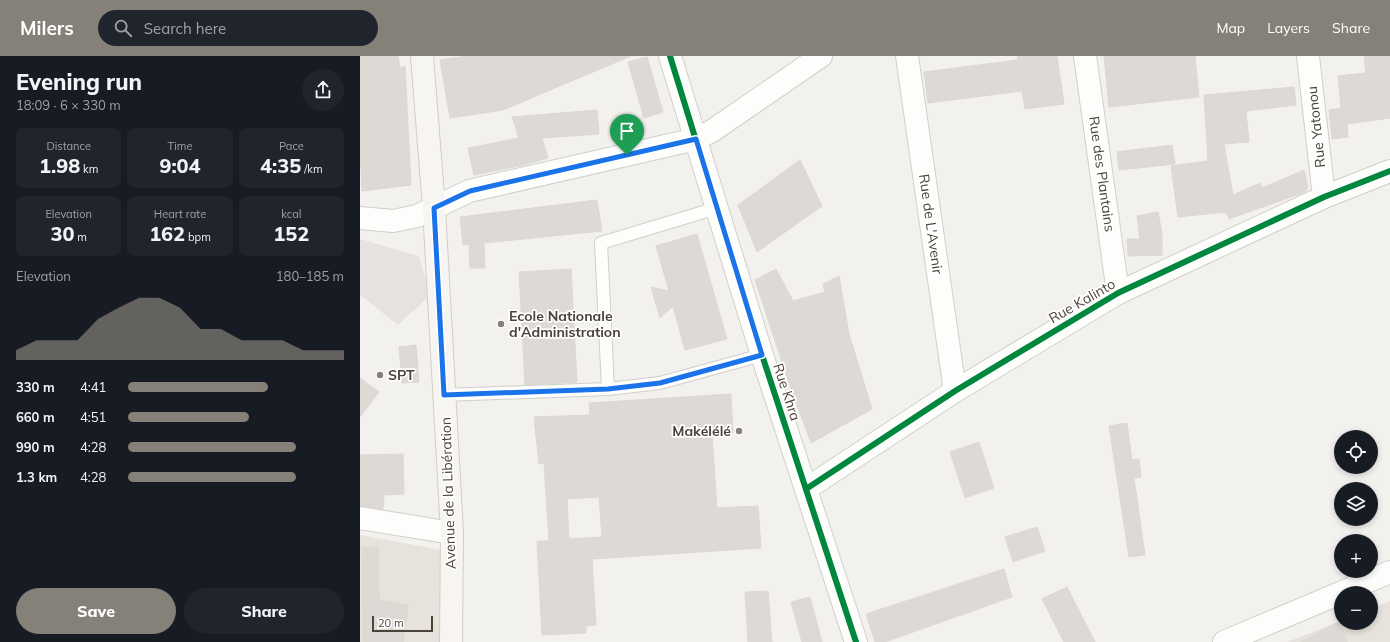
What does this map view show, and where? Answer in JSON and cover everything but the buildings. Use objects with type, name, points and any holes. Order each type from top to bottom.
[{"type":"main road","name":"Avenue de la Libération","points":[[422,56],[434,208],[452,533],[451,642]]},
{"type":"street","name":"Rue Khra","points":[[670,56],[762,355],[856,642]]},
{"type":"street","points":[[360,218],[394,221],[417,216],[470,191],[696,139],[712,131],[821,56]]},
{"type":"street","name":"Rue de L'Avenir","points":[[907,56],[955,391]]},
{"type":"street","name":"Rue des Plantains","points":[[1085,56],[1118,293]]},
{"type":"street","name":"Rue Yatonou","points":[[1308,56],[1324,197]]},
{"type":"street","name":"Rue Kalinto","points":[[806,489],[955,391],[1118,293],[1324,197],[1390,171]]},
{"type":"street","points":[[360,518],[452,533]]},
{"type":"street","points":[[1224,642],[1390,572]]},
{"type":"lane","points":[[608,389],[601,243],[717,208]]},
{"type":"lane","points":[[444,395],[608,389],[660,383],[762,355]]},
{"type":"shaded area","points":[[360,239],[419,256],[430,295],[398,325],[360,295]]},
{"type":"shaded area","points":[[360,535],[447,551],[452,642],[360,642]]},
{"type":"shaded area","points":[[1390,601],[1390,642],[1287,642],[1334,624],[1334,630],[1378,630],[1378,606]]},
{"type":"cycle path","points":[[670,56],[762,355],[856,642]]},
{"type":"cycle path","points":[[806,489],[955,391],[1118,293],[1324,197],[1390,171]]},
{"type":"place","name":"Ecole Nationale d'Administration","points":[[501,324]]},
{"type":"place","name":"SPT","points":[[380,375]]},
{"type":"place","name":"Makélélé","points":[[739,431]]},
{"type":"route","points":[[696,139],[762,355],[660,383],[608,389],[444,395],[434,208],[470,191],[627,155],[696,139]]}]
